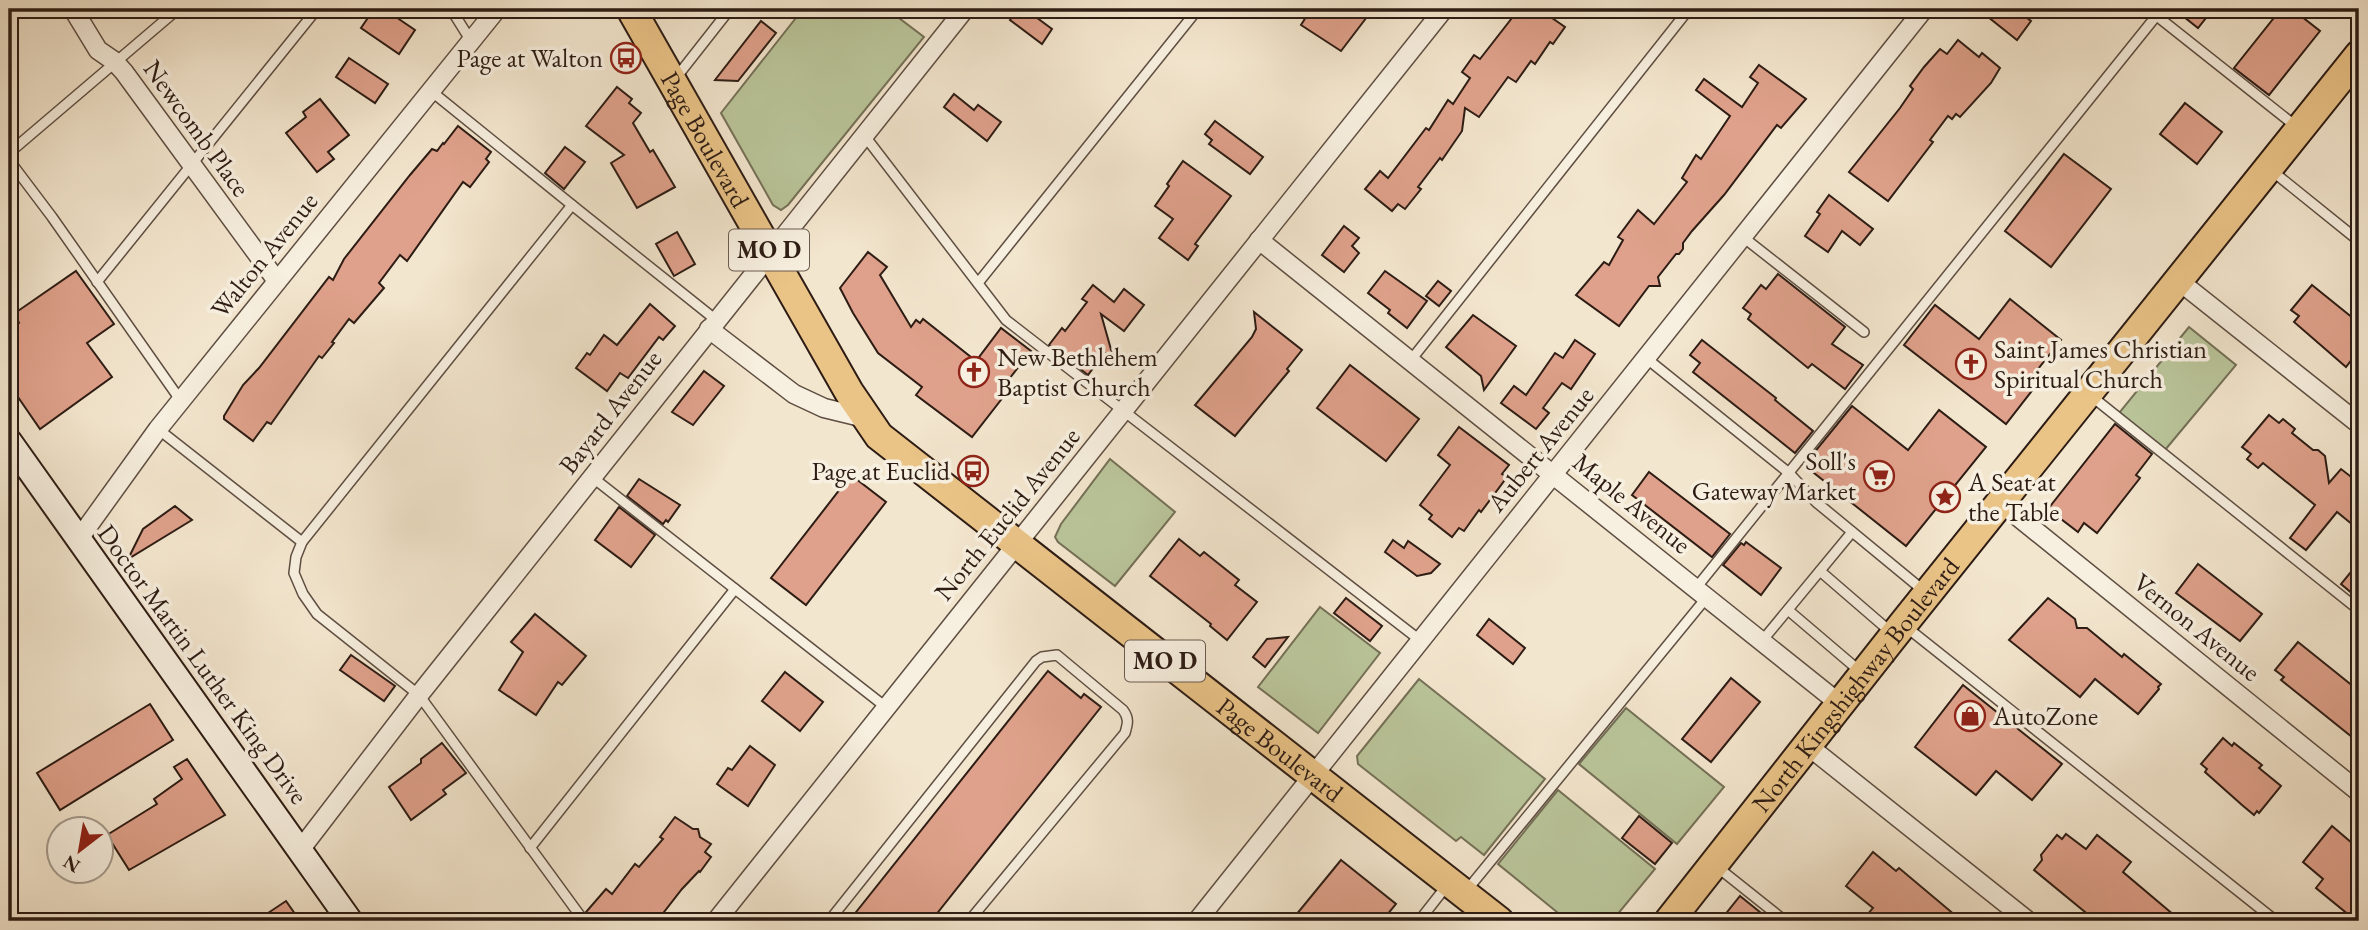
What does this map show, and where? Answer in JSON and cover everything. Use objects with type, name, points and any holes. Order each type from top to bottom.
[{"type":"main road","name":"Page Boulevard","points":[[631,9],[865,418],[879,436],[1499,921]]},
{"type":"main road","name":"North Kingshighway Boulevard","points":[[1669,921],[2359,55]]},
{"type":"main road","name":"Doctor Martin Luther King Drive","points":[[9,440],[350,921]]},
{"type":"street","name":"Newcomb Place","points":[[73,9],[98,50],[114,61],[276,281]]},
{"type":"street","name":"Walton Avenue","points":[[78,540],[181,401],[498,9]]},
{"type":"street","name":"Bayard Avenue","points":[[300,850],[419,695],[965,9]]},
{"type":"street","name":"North Euclid Avenue","points":[[716,921],[1444,9]]},
{"type":"street","name":"Aubert Avenue","points":[[1197,921],[1924,9]]},
{"type":"street","name":"Maple Avenue","points":[[1259,240],[1840,704]]},
{"type":"street","points":[[2179,281],[2359,424]]},
{"type":"street","points":[[713,324],[794,394],[824,408],[865,418]]},
{"type":"street","name":"Vernon Avenue","points":[[2001,503],[2359,792]]},
{"type":"street","points":[[1807,745],[2028,921]]},
{"type":"lane","points":[[9,153],[178,9]]},
{"type":"lane","points":[[97,282],[317,9]]},
{"type":"lane","points":[[451,9],[471,41]]},
{"type":"lane","points":[[673,81],[730,9]]},
{"type":"lane","points":[[978,283],[1198,9]]},
{"type":"lane","points":[[1411,360],[1689,9]]},
{"type":"lane","points":[[2148,9],[2300,129]]},
{"type":"lane","points":[[1419,921],[1456,888],[1702,593],[1789,473],[2157,15]]},
{"type":"lane","points":[[430,91],[572,205],[713,324]]},
{"type":"lane","points":[[864,135],[1006,320],[1421,641]]},
{"type":"lane","points":[[9,160],[181,401]]},
{"type":"lane","points":[[2269,168],[2359,241]]},
{"type":"lane","points":[[572,205],[302,542],[294,573],[303,594],[317,614],[419,695],[584,921]]},
{"type":"lane","points":[[1743,237],[1864,332]]},
{"type":"lane","points":[[1646,358],[1789,473],[1816,502],[1927,594]]},
{"type":"lane","points":[[2088,394],[2359,610]]},
{"type":"lane","points":[[159,429],[302,542]]},
{"type":"lane","points":[[592,477],[887,708]]},
{"type":"lane","points":[[1762,641],[1852,532]]},
{"type":"lane","points":[[1820,571],[2276,921]]},
{"type":"lane","points":[[530,848],[736,589]]},
{"type":"lane","points":[[1788,610],[1864,674]]},
{"type":"lane","points":[[830,921],[1036,661],[1042,657],[1057,655],[1123,710],[1128,716],[1128,725],[1125,733],[969,921]]},
{"type":"lane","points":[[1714,864],[1785,921]]},
{"type":"green space","points":[[803,9],[887,9],[924,37],[788,205],[781,210],[773,205],[721,113]]},
{"type":"green space","points":[[2189,327],[2236,365],[2165,450],[2119,413]]},
{"type":"green space","points":[[1110,459],[1175,512],[1115,586],[1055,537],[1061,524]]},
{"type":"green space","points":[[1320,607],[1380,653],[1318,733],[1258,687]]},
{"type":"green space","points":[[1419,679],[1545,779],[1484,855],[1461,837],[1456,841],[1358,764],[1357,756]]},
{"type":"green space","points":[[1626,708],[1724,787],[1677,844],[1579,764]]},
{"type":"green space","points":[[1558,790],[1655,869],[1612,921],[1568,921],[1498,864]]},
{"type":"building","points":[[374,9],[384,9],[415,30],[399,54],[361,28]]},
{"type":"building","points":[[1018,9],[1025,9],[1052,29],[1042,44],[1010,20]]},
{"type":"building","points":[[1311,9],[1373,9],[1341,51],[1301,25]]},
{"type":"building","points":[[1519,9],[1539,9],[1565,27],[1553,44],[1550,42],[1535,64],[1531,61],[1516,82],[1508,77],[1479,117],[1465,108],[1462,131],[1442,160],[1440,158],[1418,187],[1421,189],[1405,209],[1398,204],[1392,211],[1365,189],[1380,171],[1388,178],[1426,128],[1429,130],[1448,100],[1453,104],[1470,78],[1462,72],[1474,55],[1480,59]]},
{"type":"building","points":[[1978,9],[2015,9],[2031,21],[2017,40]]},
{"type":"building","points":[[2174,9],[2213,9],[2198,28]]},
{"type":"building","points":[[2281,9],[2292,9],[2320,31],[2269,95],[2234,68]]},
{"type":"building","points":[[761,21],[776,33],[738,81],[715,80]]},
{"type":"building","points":[[1958,40],[1979,57],[1982,53],[2000,68],[1991,83],[1960,117],[1956,114],[1952,119],[1948,116],[1930,140],[1933,142],[1888,201],[1849,172],[1900,108],[1913,89],[1910,86],[1924,67],[1940,49],[1947,54]]},
{"type":"building","points":[[349,58],[388,84],[375,103],[336,77]]},
{"type":"building","points":[[1759,65],[1806,99],[1781,128],[1777,125],[1724,195],[1692,231],[1683,243],[1683,249],[1658,277],[1660,286],[1649,286],[1619,326],[1576,295],[1604,262],[1609,265],[1623,240],[1618,237],[1638,210],[1654,224],[1687,182],[1682,178],[1696,155],[1701,159],[1730,116],[1696,90],[1704,79],[1742,107],[1758,83],[1750,77]]},
{"type":"building","points":[[617,87],[632,99],[629,103],[641,113],[633,123],[675,187],[637,208],[611,163],[624,155],[586,126]]},
{"type":"building","points":[[954,94],[974,110],[978,105],[1001,122],[987,141],[944,107]]},
{"type":"building","points":[[320,99],[349,135],[328,152],[334,159],[317,172],[286,133],[306,117],[303,112]]},
{"type":"building","points":[[2185,103],[2222,132],[2197,164],[2160,134]]},
{"type":"building","points":[[1215,121],[1263,157],[1250,174],[1209,144],[1212,140],[1205,134]]},
{"type":"building","points":[[458,126],[491,152],[486,159],[489,162],[470,187],[463,182],[407,261],[400,255],[379,283],[384,288],[354,323],[349,319],[332,342],[334,343],[322,358],[319,356],[271,424],[267,422],[253,441],[224,419],[243,385],[329,277],[333,280],[344,259],[410,175],[432,149],[437,151],[444,144]]},
{"type":"building","points":[[565,147],[585,162],[564,189],[545,173]]},
{"type":"building","points":[[2064,154],[2111,189],[2051,267],[2005,231]]},
{"type":"building","points":[[1183,161],[1231,196],[1195,244],[1198,246],[1188,260],[1159,238],[1173,219],[1155,206]]},
{"type":"building","points":[[1829,195],[1873,229],[1860,245],[1842,231],[1828,252],[1805,236]]},
{"type":"building","points":[[1344,226],[1359,238],[1352,246],[1359,253],[1344,272],[1322,255]]},
{"type":"building","points":[[677,232],[695,264],[674,276],[656,244]]},
{"type":"building","points":[[868,252],[887,267],[880,275],[911,327],[916,320],[920,323],[923,319],[976,361],[1001,328],[1031,351],[1006,383],[1011,387],[972,437],[916,395],[922,387],[878,353],[853,313],[840,288]]},
{"type":"building","points":[[76,271],[114,324],[87,343],[112,377],[40,429],[9,384],[9,331],[19,323],[15,313]]},
{"type":"building","points":[[1385,271],[1427,301],[1407,328],[1368,293]]},
{"type":"building","points":[[1778,274],[1845,327],[1832,344],[1863,365],[1845,389],[1812,364],[1808,368],[1748,319],[1751,314],[1743,308],[1761,285],[1766,289]]},
{"type":"building","points":[[1438,281],[1451,291],[1439,306],[1426,296]]},
{"type":"building","points":[[1093,285],[1114,302],[1124,289],[1144,305],[1124,331],[1101,314],[1112,353],[1104,353],[1088,375],[1049,345],[1062,328],[1065,331],[1087,302],[1082,299]]},
{"type":"building","points":[[2312,285],[2359,323],[2359,350],[2346,367],[2294,322],[2299,316],[2291,310]]},
{"type":"building","name":"Saint James Christian Spiritual Church","points":[[2010,299],[2061,340],[2031,378],[2038,383],[2006,424],[1904,345],[1935,305],[1979,339]]},
{"type":"building","points":[[650,304],[675,326],[663,340],[659,337],[628,378],[620,373],[607,391],[576,368],[587,353],[590,355],[604,335],[617,345]]},
{"type":"building","points":[[1254,312],[1302,350],[1287,369],[1289,371],[1235,436],[1195,405],[1252,337],[1256,329]]},
{"type":"building","points":[[1473,315],[1516,346],[1484,390],[1481,376],[1446,347]]},
{"type":"building","points":[[1575,340],[1595,354],[1571,389],[1562,383],[1543,408],[1549,413],[1536,429],[1501,403],[1514,386],[1526,395],[1555,353],[1563,358]]},
{"type":"building","points":[[1702,340],[1813,431],[1795,453],[1693,372],[1700,363],[1690,355]]},
{"type":"building","points":[[1350,365],[1419,419],[1386,461],[1317,408]]},
{"type":"building","points":[[704,371],[724,386],[693,425],[672,412]]},
{"type":"building","name":"Soll's Gateway Market","points":[[1852,406],[1908,450],[1939,410],[1986,447],[1906,546],[1804,465]]},
{"type":"building","points":[[2269,415],[2279,423],[2283,419],[2295,429],[2292,433],[2325,456],[2329,483],[2341,469],[2359,483],[2359,530],[2337,512],[2306,550],[2290,538],[2315,505],[2263,463],[2258,468],[2247,459],[2251,454],[2242,447]]},
{"type":"building","points":[[2115,424],[2152,454],[2136,475],[2140,478],[2097,533],[2084,523],[2078,532],[2048,509]]},
{"type":"building","points":[[1459,427],[1509,465],[1502,474],[1507,477],[1481,512],[1479,510],[1464,531],[1459,528],[1452,537],[1429,519],[1432,515],[1420,505],[1450,465],[1438,455]]},
{"type":"building","points":[[1649,472],[1730,534],[1712,557],[1632,495]]},
{"type":"building","points":[[851,475],[886,502],[806,605],[771,578]]},
{"type":"building","points":[[639,479],[680,505],[668,522],[666,520],[663,524],[627,496]]},
{"type":"building","points":[[175,506],[192,520],[128,559],[143,529]]},
{"type":"building","points":[[619,507],[655,535],[631,567],[595,540]]},
{"type":"building","points":[[1179,539],[1200,556],[1204,552],[1239,580],[1235,585],[1257,602],[1227,640],[1150,576]]},
{"type":"building","points":[[1393,540],[1404,548],[1408,541],[1440,564],[1431,573],[1417,576],[1385,552]]},
{"type":"building","points":[[1746,542],[1781,568],[1761,595],[1723,565],[1741,543],[1744,545]]},
{"type":"building","points":[[2359,562],[2359,599],[2341,584]]},
{"type":"building","points":[[2198,564],[2262,614],[2240,641],[2176,593]]},
{"type":"building","points":[[1346,598],[1382,626],[1370,641],[1334,613]]},
{"type":"building","points":[[2048,598],[2075,619],[2077,628],[2087,628],[2161,684],[2138,714],[2095,679],[2080,697],[2009,640]]},
{"type":"building","points":[[535,614],[586,656],[562,685],[558,682],[536,715],[499,690],[523,652],[511,642]]},
{"type":"building","points":[[1489,619],[1525,648],[1513,664],[1477,635]]},
{"type":"building","points":[[1288,637],[1265,667],[1253,657],[1267,639]]},
{"type":"building","points":[[2298,642],[2359,691],[2359,727],[2352,737],[2281,680],[2284,677],[2275,670]]},
{"type":"building","points":[[351,655],[395,686],[384,701],[340,670]]},
{"type":"building","points":[[1048,671],[1081,698],[1084,694],[1101,707],[931,921],[849,921]]},
{"type":"building","points":[[785,672],[823,702],[800,731],[762,701]]},
{"type":"building","points":[[1731,678],[1760,702],[1711,762],[1682,739]]},
{"type":"building","name":"AutoZone","points":[[1963,685],[2062,764],[2032,800],[1996,771],[1976,795],[1915,747]]},
{"type":"building","points":[[150,704],[173,740],[60,810],[37,773]]},
{"type":"building","points":[[2223,738],[2232,746],[2234,743],[2262,765],[2259,768],[2281,786],[2259,813],[2257,811],[2254,815],[2242,805],[2205,772],[2207,769],[2201,764]]},
{"type":"building","points":[[442,743],[466,773],[443,790],[446,794],[411,820],[389,787]]},
{"type":"building","points":[[750,746],[775,765],[748,806],[717,784],[728,768],[732,770]]},
{"type":"building","points":[[187,759],[225,815],[129,870],[116,849],[116,829],[157,804],[154,799],[182,779],[174,767]]},
{"type":"building","points":[[1639,816],[1672,843],[1655,864],[1622,838]]},
{"type":"building","points":[[675,817],[693,829],[698,829],[700,837],[711,844],[705,852],[711,857],[700,872],[682,889],[657,921],[592,921],[586,912],[606,889],[612,894],[635,864],[639,867],[663,839],[660,837]]},
{"type":"building","points":[[2332,826],[2359,849],[2359,902],[2349,915],[2316,888],[2323,879],[2303,862]]},
{"type":"building","points":[[2066,834],[2086,849],[2097,835],[2131,862],[2123,872],[2181,921],[2096,921],[2034,870],[2042,860],[2041,855],[2057,835],[2062,839]]},
{"type":"building","points":[[1873,852],[1896,871],[1899,868],[1962,921],[1862,921],[1873,908],[1846,886]]},
{"type":"building","points":[[1341,860],[1396,904],[1382,921],[1291,921]]},
{"type":"building","points":[[1740,896],[1771,921],[1720,921]]},
{"type":"building","points":[[286,901],[300,921],[256,921]]},
{"type":"place","name":"Page at Walton","points":[[626,58]]},
{"type":"place","name":"Saint James Christian Spiritual Church","points":[[1971,364]]},
{"type":"place","name":"New Bethlehem Baptist Church","points":[[974,372]]},
{"type":"place","name":"Page at Euclid","points":[[973,471]]},
{"type":"place","name":"Soll's Gateway Market","points":[[1879,476]]},
{"type":"place","name":"A Seat at the Table","points":[[1945,497]]},
{"type":"place","name":"AutoZone","points":[[1970,716]]}]
